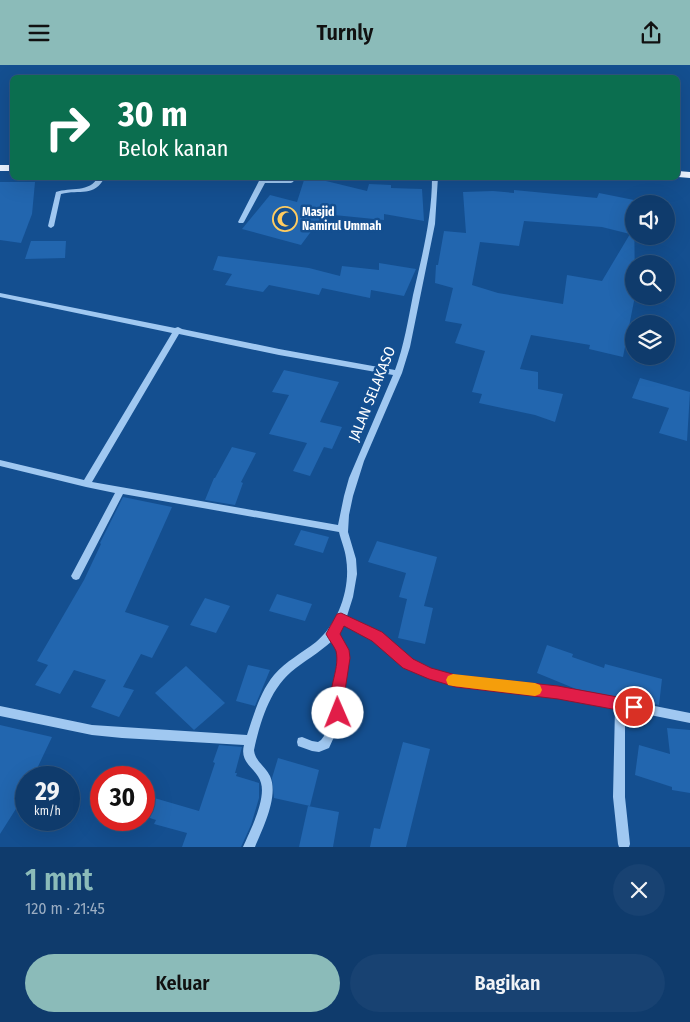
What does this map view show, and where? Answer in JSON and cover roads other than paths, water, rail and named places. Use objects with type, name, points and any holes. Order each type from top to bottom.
[{"type":"street","points":[[52,226],[58,193],[63,190],[87,191],[99,184],[101,180]]},
{"type":"street","points":[[241,222],[264,180]]},
{"type":"street","points":[[278,180],[291,180]]},
{"type":"street","name":"JALAN SELAKASO","points":[[333,634],[341,618],[351,576],[351,561],[342,529],[344,515],[362,458],[398,373],[404,354],[426,253],[436,194],[435,180]]},
{"type":"street","points":[[0,295],[279,352],[398,373]]},
{"type":"street","points":[[86,484],[178,330]]},
{"type":"street","points":[[0,463],[86,484],[342,529]]},
{"type":"street","points":[[76,576],[121,490]]},
{"type":"street","points":[[341,618],[377,637],[408,663],[429,673],[456,681],[558,692],[690,718]]},
{"type":"street","points":[[250,847],[267,791],[264,776],[251,761],[248,753],[250,740],[267,696],[274,684],[288,669],[323,645],[333,634],[342,650],[343,658],[337,697],[338,713],[332,723],[329,737],[325,744],[319,747],[302,742]]},
{"type":"street","points":[[620,704],[619,797],[624,844]]},
{"type":"street","points":[[0,711],[92,730],[250,740]]},
{"type":"place","name":"Masjid Namirul Ummah","points":[[285,219]]}]
